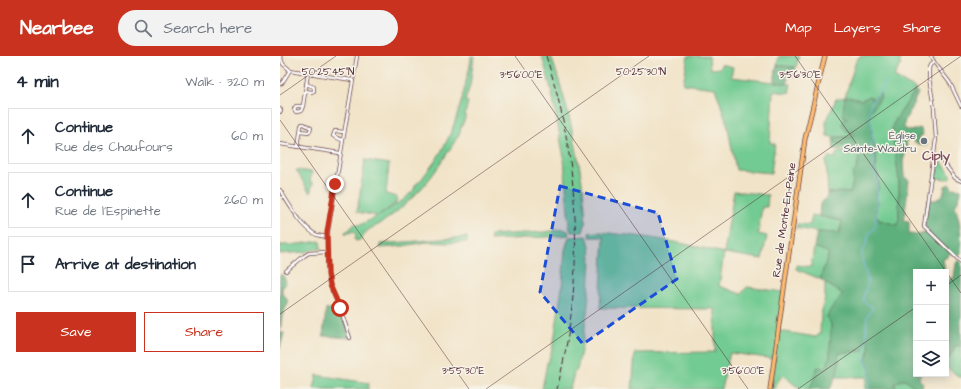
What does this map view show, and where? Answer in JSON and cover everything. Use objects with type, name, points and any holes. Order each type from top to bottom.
[{"type":"main road","name":"Rue de Monte-En-Peine","points":[[770,389],[805,139],[825,56]]},
{"type":"street","points":[[280,56],[283,64],[290,70],[352,80]]},
{"type":"street","points":[[350,338],[330,285],[328,274],[327,236],[357,56]]},
{"type":"street","points":[[931,56],[950,83],[961,106]]},
{"type":"street","points":[[934,62],[929,68],[929,78],[934,108],[936,140],[924,226],[961,262]]},
{"type":"street","points":[[280,84],[290,70]]},
{"type":"street","points":[[303,106],[308,74]]},
{"type":"street","points":[[305,92],[314,91],[314,87],[306,84]]},
{"type":"street","points":[[298,147],[301,131]]},
{"type":"street","points":[[342,140],[333,136],[334,131],[344,132]]},
{"type":"street","points":[[280,144],[340,153]]},
{"type":"street","points":[[941,159],[955,178],[961,181]]},
{"type":"street","points":[[280,190],[297,214],[311,230],[320,236],[327,236]]},
{"type":"street","points":[[286,271],[309,253],[328,252]]},
{"type":"highlighted area","points":[[560,186],[658,213],[677,279],[583,344],[540,292]]},
{"type":"green space","points":[[471,56],[474,56],[470,85],[465,101],[468,102],[465,114],[466,116],[460,130],[461,131],[434,174],[421,189],[402,207],[380,224],[367,231],[362,238],[356,241],[354,231],[346,234],[345,232],[354,224],[360,225],[378,216],[357,212],[365,160],[389,164],[386,194],[397,197],[396,203],[379,216],[403,200],[413,191],[416,184],[423,178],[441,152],[457,116]]},
{"type":"green space","points":[[542,56],[551,56],[578,155],[585,216],[583,232],[571,232],[569,226],[564,158],[551,89]]},
{"type":"green space","points":[[688,56],[709,56],[710,69],[720,68],[721,64],[733,67],[731,77],[791,84],[789,93],[773,91],[770,143],[775,144],[771,173],[736,170],[727,123],[715,88],[683,84]]},
{"type":"green space","points":[[779,56],[799,56],[796,67],[777,65]]},
{"type":"green space","points":[[860,56],[903,56],[899,63],[901,64],[894,77],[916,89],[893,124],[892,130],[899,180],[899,219],[897,225],[879,220],[876,215],[879,184],[878,176],[874,169],[877,165],[872,140],[870,111],[881,98],[879,93],[872,101],[866,98],[861,100],[855,98],[847,118],[854,136],[836,137],[838,144],[853,144],[854,149],[834,149],[833,137],[827,136],[826,122],[836,99],[845,97],[856,61]]},
{"type":"green space","points":[[777,65],[796,68],[794,76],[785,75],[788,79],[787,84],[774,82]]},
{"type":"green space","points":[[916,89],[918,93],[904,123],[904,128],[910,131],[920,128],[923,135],[919,136],[919,139],[924,145],[926,143],[927,145],[924,146],[914,142],[913,138],[910,138],[906,142],[907,148],[903,161],[904,177],[909,180],[904,220],[909,221],[909,234],[919,235],[924,232],[930,233],[924,226],[928,200],[940,198],[945,186],[950,184],[952,188],[961,189],[960,196],[955,207],[960,224],[961,253],[957,257],[951,252],[946,258],[943,259],[945,269],[913,269],[913,377],[920,377],[923,384],[922,388],[917,389],[905,379],[895,383],[896,389],[870,389],[870,372],[865,360],[869,349],[869,343],[866,338],[864,352],[839,353],[838,370],[830,389],[809,389],[815,378],[817,368],[819,367],[824,369],[828,364],[830,355],[831,324],[827,317],[843,294],[820,279],[829,253],[814,247],[817,232],[840,233],[842,221],[819,216],[820,204],[826,198],[828,193],[850,193],[853,174],[857,168],[859,158],[854,152],[853,144],[838,144],[835,142],[835,137],[854,136],[853,133],[843,127],[842,123],[847,118],[844,117],[843,113],[845,97],[861,100],[868,96],[872,97],[872,101],[879,93],[881,95],[879,100],[872,108],[870,115],[876,159],[875,169],[879,184],[876,215],[879,220],[897,225],[899,219],[899,180],[892,130],[893,124]]},
{"type":"green space","points":[[837,152],[854,152],[859,158],[850,193],[828,193],[826,161],[829,157],[835,158]]},
{"type":"green space","points":[[941,161],[952,176],[949,179],[935,178]]},
{"type":"green space","points":[[296,170],[312,172],[310,182],[313,183],[310,193]]},
{"type":"green space","points":[[734,191],[768,195],[767,207],[762,207],[758,234],[767,236],[762,259],[724,253]]},
{"type":"green space","points":[[812,215],[842,221],[839,233],[817,232],[796,228],[797,224],[810,225]]},
{"type":"green space","points":[[563,229],[568,231],[569,235],[490,240],[491,235],[546,232]]},
{"type":"green space","points":[[603,232],[644,237],[724,253],[719,286],[741,294],[747,287],[784,292],[779,331],[816,337],[820,333],[821,315],[825,297],[825,283],[843,294],[827,317],[831,324],[830,355],[826,367],[824,369],[819,367],[817,368],[815,378],[809,389],[801,388],[795,385],[784,375],[778,381],[775,389],[770,389],[775,359],[730,353],[721,389],[632,389],[635,353],[715,352],[715,309],[600,308],[604,237],[590,237],[589,233]]},
{"type":"green space","points":[[587,236],[591,255],[589,299],[577,370],[574,373],[570,389],[542,389],[547,363],[554,341],[562,287],[565,250],[569,237]]},
{"type":"green space","points":[[467,237],[467,242],[427,242],[380,248],[380,244]]},
{"type":"green space","points":[[320,241],[321,249],[280,254],[280,245]]},
{"type":"green space","points":[[814,247],[829,252],[820,279],[796,269],[797,265],[811,267]]},
{"type":"green space","points":[[959,260],[961,262],[961,347],[956,345],[949,357],[949,279],[954,278],[956,263]]},
{"type":"green space","points":[[281,274],[286,282],[282,289],[282,294],[286,297],[288,303],[282,316],[280,332]]},
{"type":"green space","points":[[340,308],[350,338],[323,336],[326,309]]},
{"type":"green space","points":[[280,332],[284,333],[280,349]]},
{"type":"green space","points":[[866,337],[869,346],[866,360],[870,372],[870,389],[865,389],[867,377],[836,377],[839,363],[839,353],[860,351],[864,346]]},
{"type":"green space","points":[[956,345],[961,347],[961,378],[949,369],[950,356]]},
{"type":"green space","points":[[317,375],[369,383],[368,389],[314,389]]},
{"type":"green space","points":[[905,379],[917,389],[896,389],[895,383]]},
{"type":"waterway","points":[[870,389],[870,372],[865,360],[864,346],[866,341],[867,317],[873,307],[863,300],[868,282],[862,259],[862,252],[867,243],[869,233],[873,230],[876,223],[876,207],[878,204],[877,180],[873,168],[873,154],[870,149],[873,138],[870,106],[887,80]]},
{"type":"railway","points":[[546,56],[558,97],[566,138],[572,180],[575,222],[575,264],[572,306],[566,348],[557,389]]},
{"type":"place","name":"Église Sainte-Waudru","points":[[924,141]]},
{"type":"district","name":"Ciply","points":[[936,156]]},
{"type":"route","points":[[335,184],[327,232],[328,274],[330,285],[340,308]]}]
